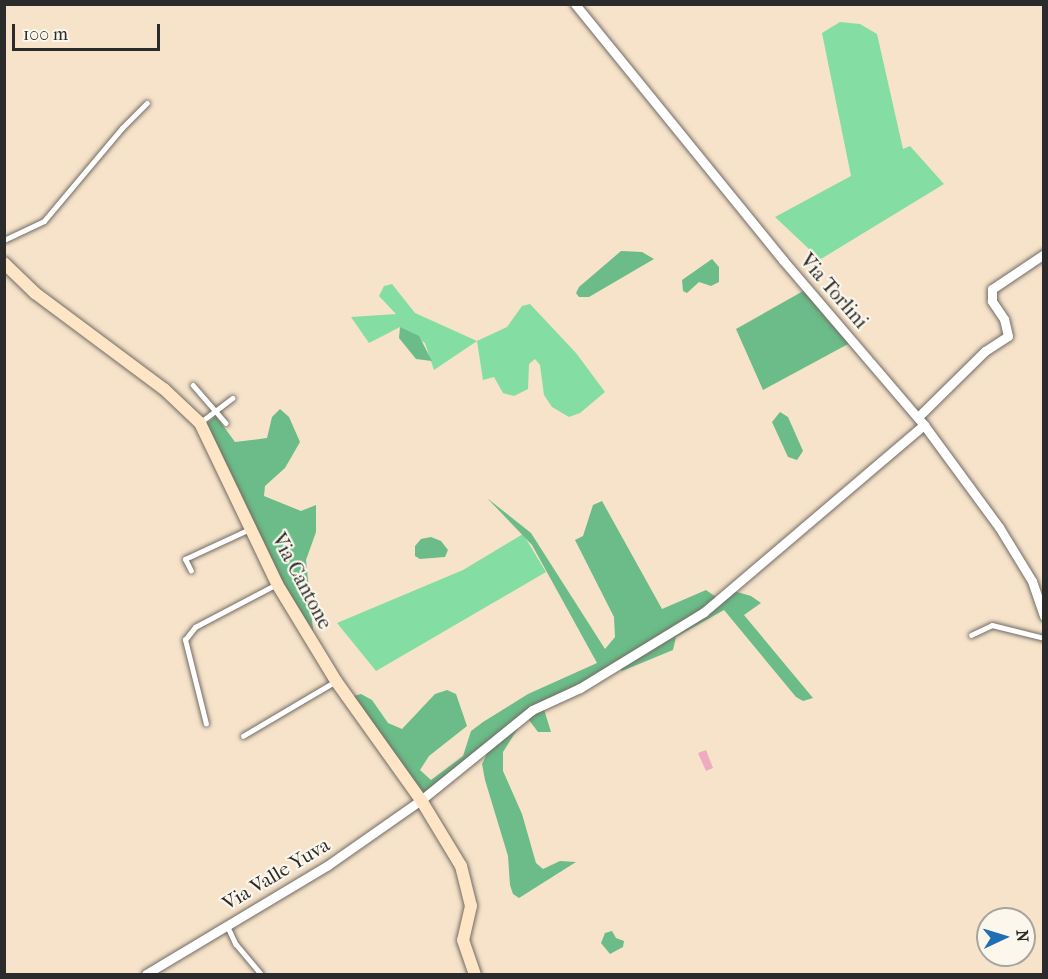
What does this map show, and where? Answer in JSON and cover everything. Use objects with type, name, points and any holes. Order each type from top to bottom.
[{"type":"main road","name":"Via Cantone","points":[[4,263],[35,293],[164,388],[200,423],[277,584],[336,681],[421,800],[466,880],[471,906],[463,940],[476,975]]},
{"type":"street","name":"Via Torlini","points":[[575,4],[783,260],[921,421],[999,527],[1032,581],[1044,616]]},
{"type":"street","name":"Via Valle Yuva","points":[[146,975],[328,866],[421,800],[532,710],[580,688],[704,612],[921,421],[985,351],[1008,336],[1004,319],[992,301],[992,289],[1044,254]]},
{"type":"lane","points":[[4,240],[44,221],[122,128],[147,104]]},
{"type":"lane","points":[[193,384],[226,423]]},
{"type":"lane","points":[[200,423],[232,398]]},
{"type":"lane","points":[[191,571],[184,559],[252,528]]},
{"type":"lane","points":[[206,724],[185,640],[195,627],[277,584]]},
{"type":"lane","points":[[971,635],[992,625],[1044,638]]},
{"type":"lane","points":[[243,736],[336,681]]},
{"type":"lane","points":[[227,925],[236,944],[261,975]]},
{"type":"green space","points":[[840,22],[860,24],[877,34],[903,149],[910,146],[944,184],[816,262],[808,248],[775,217],[851,176],[822,33]]},
{"type":"green space","points":[[621,251],[642,252],[654,259],[589,297],[579,297],[576,293],[579,287]]},
{"type":"green space","points":[[712,259],[719,267],[719,282],[711,286],[699,282],[687,293],[683,291],[682,280]]},
{"type":"green space","points":[[392,284],[415,313],[477,341],[434,370],[425,343],[400,327],[369,343],[351,317],[396,314],[379,296],[384,286]]},
{"type":"green space","points":[[805,290],[850,343],[763,390],[736,329]]},
{"type":"green space","points":[[530,304],[576,353],[605,392],[580,413],[569,417],[552,407],[544,395],[540,365],[535,359],[529,364],[528,389],[514,396],[503,393],[494,377],[483,380],[477,341],[507,327],[522,306]]},
{"type":"green space","points":[[400,327],[419,336],[432,361],[416,359],[399,338]]},
{"type":"green space","points":[[280,409],[289,417],[300,442],[285,468],[265,486],[264,496],[301,511],[316,505],[316,532],[306,560],[314,639],[280,580],[203,427],[216,416],[235,442],[267,438],[272,417]]},
{"type":"green space","points":[[780,412],[788,417],[803,451],[797,460],[788,457],[772,422]]},
{"type":"green space","points":[[487,498],[531,533],[605,649],[615,637],[614,617],[575,540],[583,536],[593,505],[602,501],[662,609],[706,590],[716,597],[727,589],[751,596],[761,603],[744,615],[813,698],[803,701],[796,697],[724,610],[676,637],[673,650],[622,671],[616,661],[580,685],[542,703],[551,732],[538,732],[529,720],[522,722],[503,752],[503,771],[522,814],[536,863],[543,869],[560,861],[576,862],[519,898],[513,894],[510,885],[508,856],[485,780],[482,764],[487,754],[482,747],[423,794],[349,697],[361,694],[372,700],[388,723],[402,729],[435,694],[447,690],[456,694],[467,726],[429,756],[420,770],[431,780],[463,756],[471,731],[483,722],[528,694],[597,663],[532,545]]},
{"type":"green space","points":[[523,534],[546,572],[376,671],[337,623],[463,570]]},
{"type":"green space","points":[[431,537],[441,541],[448,550],[445,557],[420,559],[415,556],[415,546],[421,539]]},
{"type":"green space","points":[[612,931],[616,938],[624,941],[623,947],[610,954],[601,943],[605,933]]},
{"type":"building","points":[[706,750],[713,768],[706,771],[698,753]]}]
